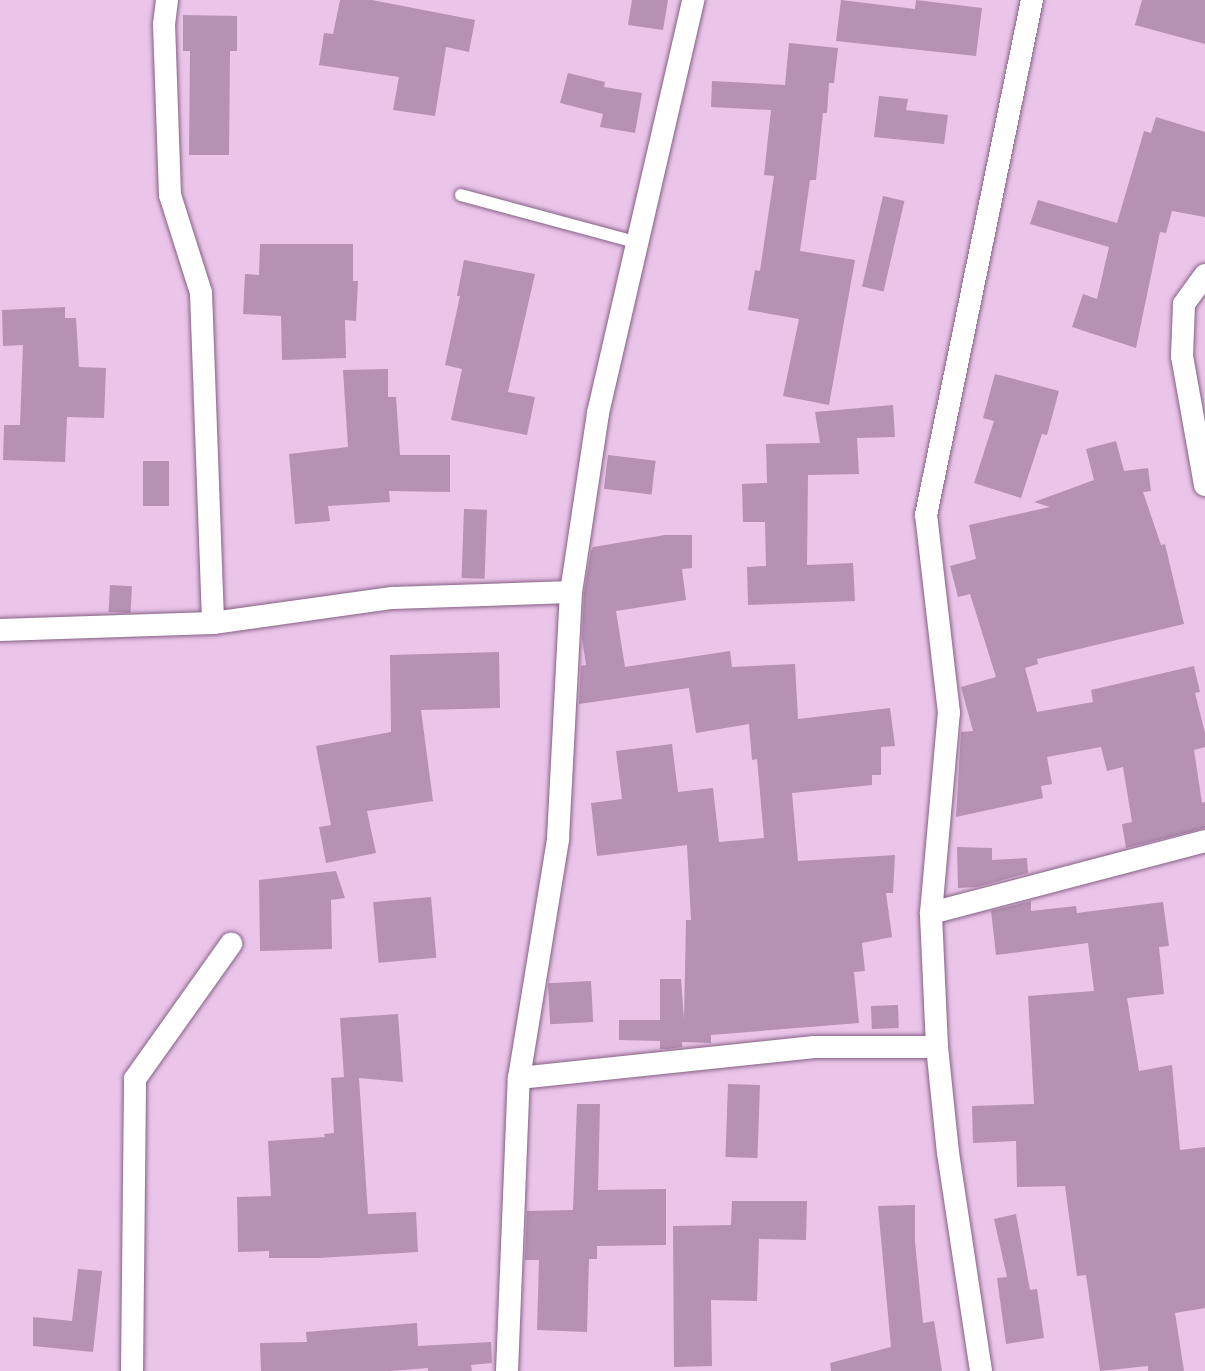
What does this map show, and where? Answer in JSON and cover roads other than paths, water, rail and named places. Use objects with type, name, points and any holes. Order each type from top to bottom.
[{"type":"street","points":[[167,0],[164,24],[170,195],[201,293],[213,623]]},
{"type":"street","points":[[507,1371],[519,1078],[558,839],[571,592],[598,413],[639,243],[693,0]]},
{"type":"street","points":[[981,1371],[948,1153],[938,1047],[931,913],[949,713],[926,515],[1032,0]]},
{"type":"street","points":[[1205,275],[1184,304],[1182,356],[1205,485]]},
{"type":"street","points":[[0,630],[213,623],[392,598],[571,592]]},
{"type":"street","points":[[931,913],[1205,842]]},
{"type":"street","points":[[132,1371],[135,1079],[231,944]]},
{"type":"street","points":[[519,1078],[814,1047],[938,1047]]},
{"type":"lane","points":[[461,195],[639,243]]}]
